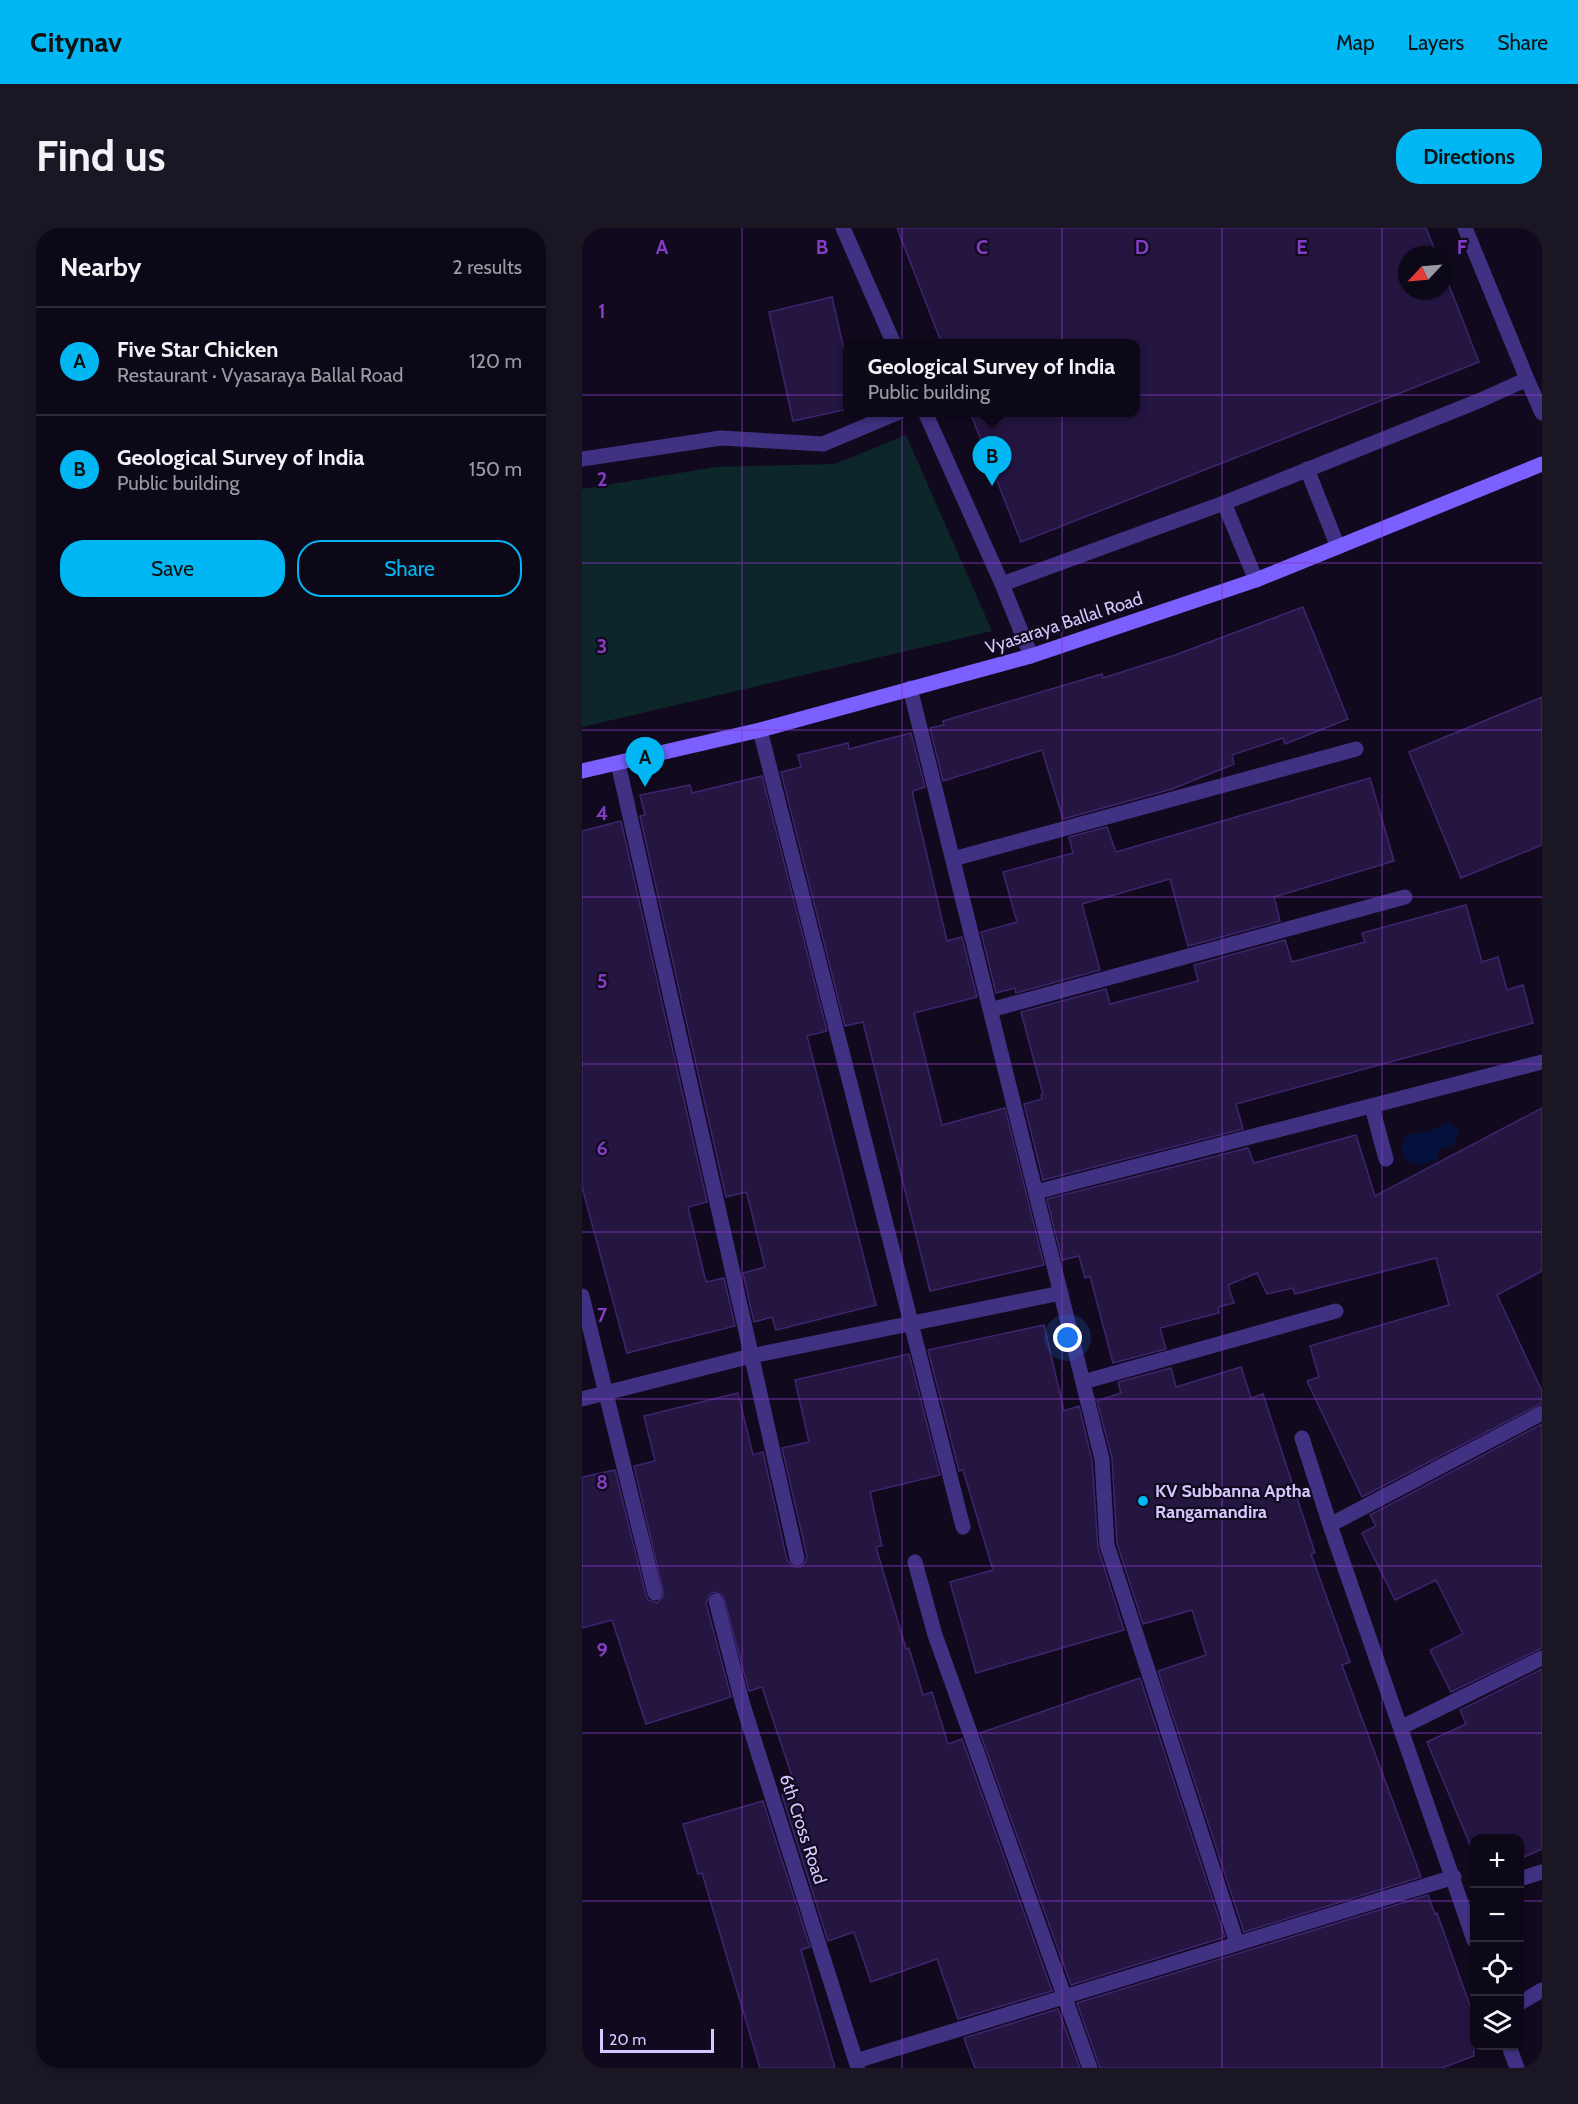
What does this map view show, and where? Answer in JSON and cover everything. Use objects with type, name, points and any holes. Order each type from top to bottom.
[{"type":"main road","name":"Vyasaraya Ballal Road","points":[[582,771],[760,730],[1031,656],[1256,580],[1542,464]]},
{"type":"street","points":[[843,228],[892,339]]},
{"type":"street","points":[[1465,228],[1542,413]]},
{"type":"street","points":[[1002,584],[1224,502],[1481,400],[1527,379]]},
{"type":"street","points":[[582,459],[722,438],[824,444],[887,417]]},
{"type":"street","points":[[927,417],[1002,584],[1031,656]]},
{"type":"street","points":[[1307,469],[1338,547]]},
{"type":"street","points":[[1224,502],[1256,580]]},
{"type":"street","points":[[910,688],[1102,1460],[1107,1545],[1237,1943]]},
{"type":"street","points":[[760,730],[963,1527]]},
{"type":"street","points":[[953,859],[1356,749]]},
{"type":"street","points":[[618,763],[797,1558]]},
{"type":"street","points":[[990,1010],[1405,897]]},
{"type":"street","points":[[1036,1192],[1542,1062]]},
{"type":"street","points":[[1372,1107],[1386,1159]]},
{"type":"street","points":[[582,1399],[752,1356],[1061,1293]]},
{"type":"street","points":[[582,1296],[655,1593]]},
{"type":"street","points":[[1083,1382],[1336,1311]]},
{"type":"street","points":[[1330,1525],[1542,1413]]},
{"type":"street","points":[[1302,1438],[1330,1525],[1454,1877],[1467,1893],[1470,1913]]},
{"type":"street","points":[[915,1562],[935,1635],[1090,2068]]},
{"type":"street","name":"6th Cross Road","points":[[716,1601],[743,1705],[857,2064]]},
{"type":"street","points":[[1402,1727],[1542,1658]]},
{"type":"street","points":[[1524,1878],[1542,1872]]},
{"type":"street","points":[[857,2064],[1237,1943],[1454,1877]]},
{"type":"street","points":[[1524,2001],[1542,1990]]},
{"type":"street","points":[[1510,2050],[1517,2068]]},
{"type":"green space","points":[[906,435],[992,631],[582,727],[582,489],[716,467],[835,464]]},
{"type":"shaded area","points":[[1449,1122],[1458,1130],[1458,1136],[1452,1146],[1439,1149],[1437,1160],[1418,1165],[1405,1160],[1401,1147],[1407,1135],[1430,1131]]},
{"type":"building","points":[[897,228],[1426,228],[1433,246],[1398,246],[1398,300],[1452,300],[1452,293],[1479,362],[1021,542],[972,417],[1140,417],[1140,339],[940,339]]},
{"type":"building","points":[[832,297],[843,345],[843,410],[793,421],[769,312]]},
{"type":"building","points":[[1303,607],[1348,719],[1285,744],[1283,738],[1232,755],[1234,764],[1172,789],[1063,819],[1042,750],[943,781],[930,728],[944,725],[943,721],[1102,674],[1103,678],[1175,655]]},
{"type":"building","points":[[1542,697],[1542,845],[1461,878],[1409,752]]},
{"type":"building","points":[[911,733],[925,787],[913,791],[913,796],[947,941],[962,937],[977,997],[914,1013],[942,1125],[1005,1108],[1044,1265],[930,1291],[863,1022],[845,1026],[781,772],[801,767],[798,755],[848,743],[849,749]]},
{"type":"building","points":[[762,776],[827,1031],[807,1036],[876,1305],[776,1330],[772,1317],[754,1322],[743,1273],[765,1267],[747,1194],[745,1192],[726,1197],[640,816],[645,815],[640,795],[690,785],[692,793]]},
{"type":"building","points":[[1370,778],[1394,861],[1274,897],[1280,921],[1188,946],[1170,879],[1082,904],[1100,970],[1016,993],[1015,988],[996,993],[981,932],[1017,922],[1003,872],[1073,853],[1069,837],[1107,827],[1116,852]]},
{"type":"building","points":[[621,821],[707,1202],[688,1207],[705,1278],[707,1282],[724,1278],[735,1326],[627,1353],[582,1187],[582,831]]},
{"type":"building","points":[[1466,905],[1482,962],[1498,957],[1507,990],[1523,985],[1533,1023],[1236,1104],[1243,1129],[1043,1180],[1024,1104],[1042,1099],[1043,1094],[1021,1012],[1106,989],[1110,1004],[1198,981],[1194,965],[1285,940],[1292,962],[1365,942],[1362,933]]},
{"type":"building","points":[[1542,1108],[1542,1271],[1497,1295],[1542,1391],[1542,1403],[1362,1497],[1307,1381],[1319,1377],[1310,1346],[1449,1305],[1436,1258],[1295,1294],[1293,1288],[1267,1294],[1257,1273],[1228,1285],[1234,1303],[1218,1307],[1219,1313],[1160,1328],[1166,1349],[1113,1363],[1090,1276],[1085,1278],[1079,1256],[1062,1260],[1047,1199],[1248,1148],[1254,1163],[1356,1135],[1375,1196]]},
{"type":"building","points":[[1044,1325],[1064,1411],[1079,1406],[1092,1460],[1098,1548],[1124,1630],[976,1673],[950,1582],[993,1570],[963,1470],[959,1471],[928,1350]]},
{"type":"building","points":[[909,1354],[940,1475],[870,1492],[882,1546],[876,1547],[906,1649],[909,1648],[923,1695],[932,1692],[948,1744],[962,1739],[1052,1991],[958,2019],[937,1959],[871,1982],[854,1932],[828,1941],[782,1795],[797,1791],[762,1687],[749,1691],[723,1595],[713,1592],[706,1603],[731,1697],[646,1724],[612,1620],[582,1628],[582,1477],[615,1470],[646,1595],[648,1600],[657,1603],[664,1595],[634,1466],[655,1461],[644,1416],[738,1393],[753,1455],[763,1452],[787,1560],[794,1567],[800,1567],[806,1561],[807,1556],[782,1448],[809,1442],[795,1380]]},
{"type":"building","points":[[1241,1367],[1251,1398],[1263,1394],[1315,1553],[1311,1554],[1350,1662],[1342,1665],[1421,1877],[1244,1932],[1158,1671],[1206,1655],[1192,1610],[1143,1624],[1117,1543],[1112,1458],[1097,1401],[1121,1393],[1118,1382],[1171,1368],[1176,1387]]},
{"type":"building","points":[[1542,1424],[1542,1648],[1451,1692],[1430,1650],[1463,1634],[1436,1580],[1395,1600],[1362,1533],[1376,1526],[1370,1515]]},
{"type":"building","points":[[1542,1669],[1542,1849],[1524,1857],[1524,1834],[1470,1834],[1470,1844],[1427,1742],[1466,1724],[1460,1710]]},
{"type":"building","points":[[1140,1678],[1225,1937],[1071,1985],[980,1733]]},
{"type":"building","points":[[763,1801],[810,1947],[801,1950],[835,2068],[760,2068],[702,1873],[698,1874],[683,1824]]},
{"type":"building","points":[[1428,1895],[1435,1914],[1437,1913],[1470,2006],[1470,2050],[1474,2050],[1474,2056],[1442,2068],[1100,2068],[1077,2003]]},
{"type":"building","points":[[1058,2009],[1080,2068],[975,2068],[964,2038]]},
{"type":"place","name":"Geological Survey of India","points":[[992,486]]},
{"type":"place","name":"Five Star Chicken","points":[[645,787]]},
{"type":"place","name":"KV Subbanna Aptha Rangamandira","points":[[1143,1501]]}]
